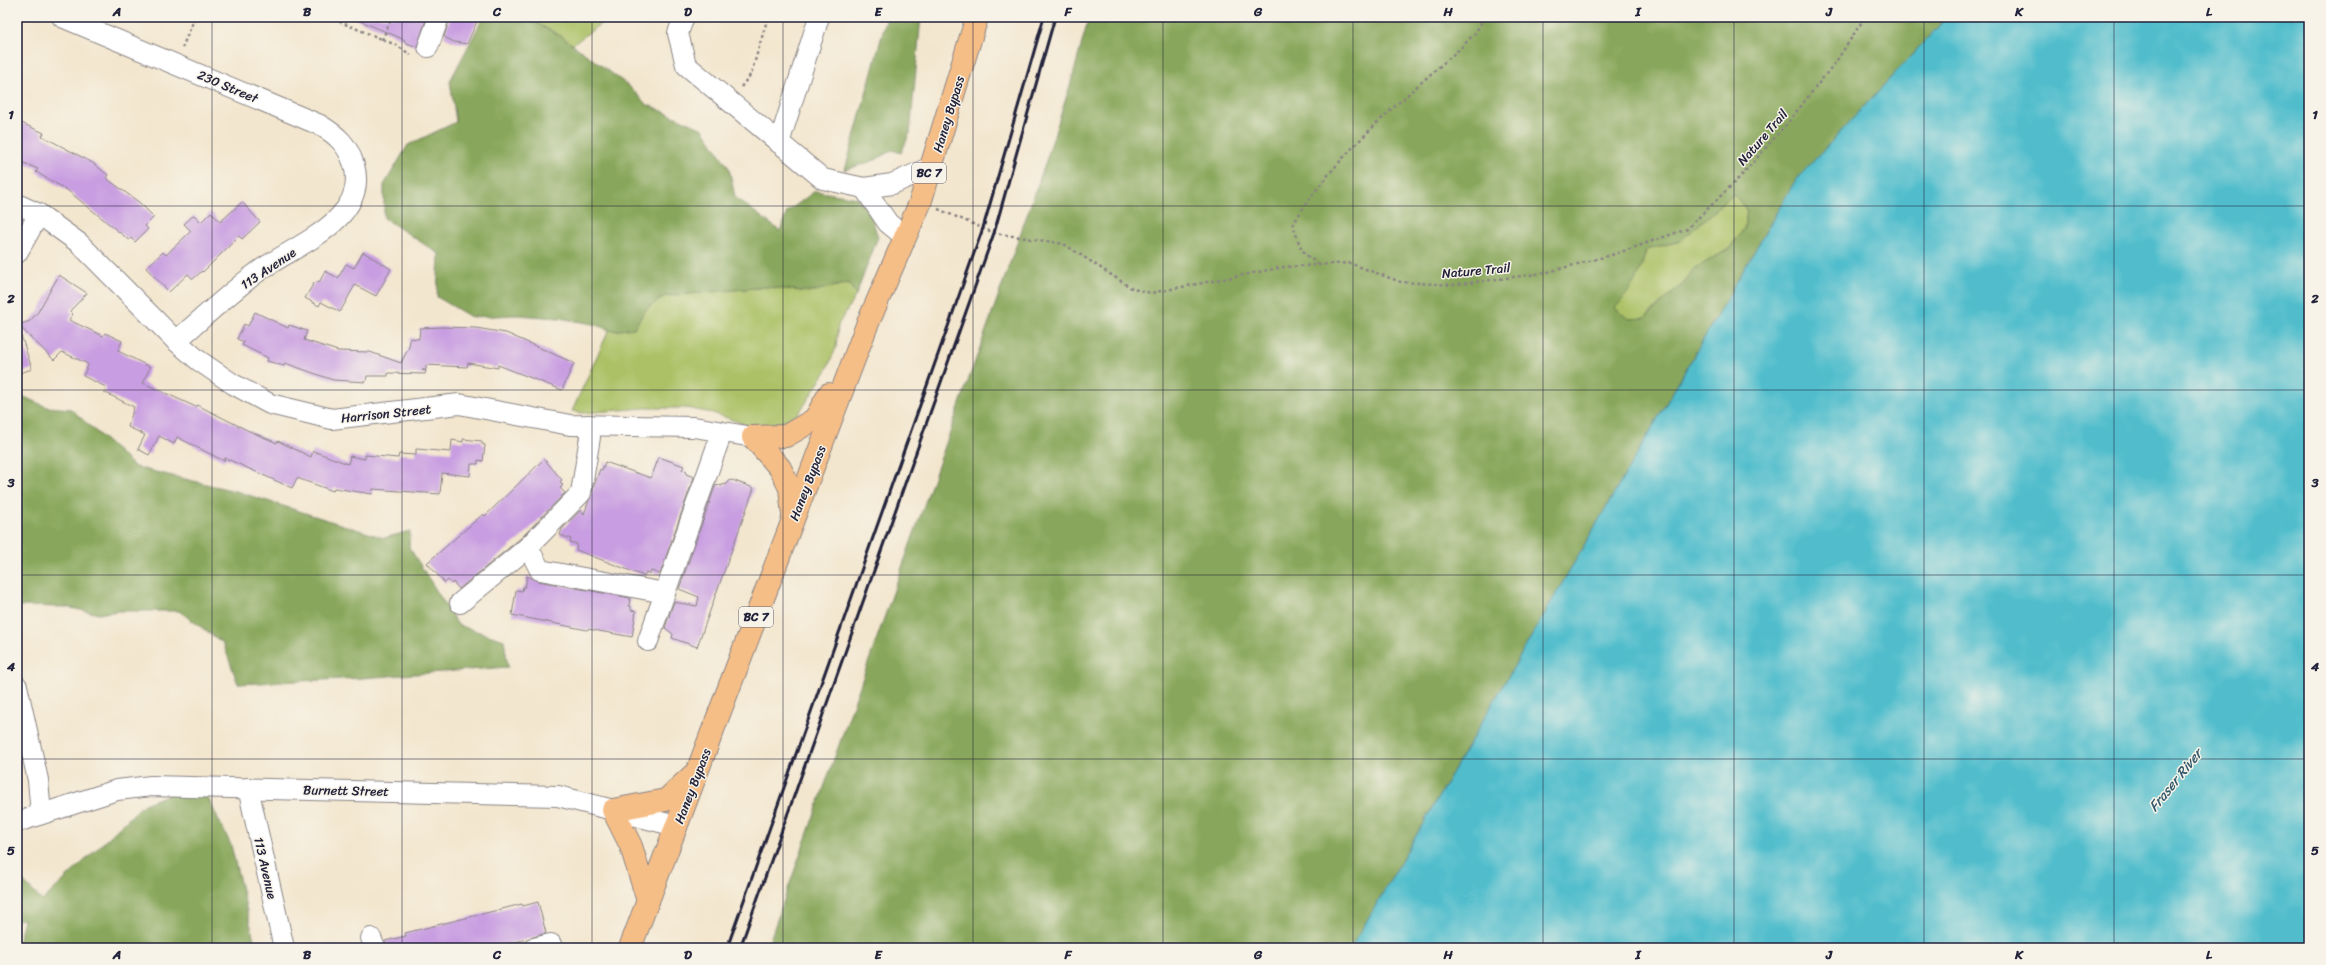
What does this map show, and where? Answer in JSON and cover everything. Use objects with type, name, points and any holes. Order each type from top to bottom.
[{"type":"highway","name":"Haney Bypass","points":[[630,948],[867,325],[920,203],[977,17]]},
{"type":"highway","points":[[753,437],[786,436],[815,419],[867,325]]},
{"type":"highway","points":[[753,437],[780,468],[790,488],[793,518]]},
{"type":"highway","points":[[648,901],[631,846],[613,810],[666,800],[697,772]]},
{"type":"street","name":"230 Street","points":[[62,17],[320,125],[337,135],[350,153],[356,172],[354,191]]},
{"type":"street","points":[[428,46],[439,17]]},
{"type":"street","points":[[684,17],[678,33],[686,65],[823,179],[864,188],[892,184],[931,167]]},
{"type":"street","points":[[780,143],[819,17]]},
{"type":"street","points":[[864,188],[888,224],[905,237]]},
{"type":"street","name":"113 Avenue","points":[[176,341],[256,273],[332,224],[347,206],[354,191]]},
{"type":"street","name":"Harrison Street","points":[[17,204],[39,214],[79,243],[176,341],[233,384],[270,404],[332,419],[459,404],[570,425],[694,427],[753,437]]},
{"type":"street","points":[[17,253],[39,214]]},
{"type":"street","points":[[460,603],[528,547],[581,493],[590,437],[589,425]]},
{"type":"street","points":[[648,641],[722,432]]},
{"type":"street","points":[[528,547],[540,570],[665,593]]},
{"type":"street","points":[[17,686],[38,780],[41,814]]},
{"type":"street","name":"Burnett Street","points":[[17,822],[117,790],[151,786],[558,796],[676,826]]},
{"type":"street","name":"113 Avenue","points":[[248,788],[284,948]]},
{"type":"path","points":[[181,52],[195,17]]},
{"type":"path","points":[[328,17],[424,60],[427,56],[428,46]]},
{"type":"path","points":[[382,40],[392,17]]},
{"type":"path","points":[[730,102],[751,74],[768,17]]},
{"type":"path","points":[[1320,264],[1306,256],[1299,242],[1293,225],[1300,212],[1347,153],[1463,46],[1476,32],[1484,17]]},
{"type":"path","name":"Nature Trail","points":[[920,203],[994,233],[1064,244],[1133,289],[1151,293],[1284,267],[1320,264],[1349,263],[1401,282],[1453,285],[1544,273],[1615,254],[1687,229],[1741,176],[1790,120],[1837,60],[1865,17]]},
{"type":"green space","points":[[610,17],[572,45],[533,21],[483,18]]},
{"type":"green space","points":[[887,17],[921,17],[910,133],[901,153],[892,150],[875,160],[845,170]]},
{"type":"green space","points":[[1089,17],[1947,17],[1795,181],[1351,948],[767,948],[1044,167],[1072,79]],"holes":[[[1734,194],[1747,211],[1744,229],[1729,249],[1694,269],[1683,284],[1645,318],[1628,319],[1615,308],[1635,281],[1646,250],[1680,241]]]},
{"type":"green space","points":[[483,18],[533,21],[561,36],[629,86],[646,104],[703,129],[729,168],[735,197],[780,231],[787,212],[815,191],[857,198],[870,213],[878,237],[856,295],[849,283],[810,292],[768,287],[665,296],[646,309],[634,328],[613,331],[593,324],[558,318],[517,315],[471,317],[437,297],[439,254],[384,218],[384,185],[408,145],[456,122],[450,81]]},
{"type":"green space","points":[[1734,194],[1747,211],[1744,229],[1729,249],[1694,269],[1683,284],[1645,318],[1628,319],[1614,308],[1626,294],[1638,274],[1646,250],[1680,241]]},
{"type":"green space","points":[[849,283],[856,295],[838,325],[836,348],[826,371],[798,414],[778,424],[747,425],[713,413],[685,408],[645,408],[583,413],[572,411],[609,330],[634,328],[646,309],[665,296],[768,287],[810,292]]},
{"type":"green space","points":[[17,394],[47,407],[71,409],[135,467],[239,492],[384,538],[410,531],[409,547],[458,625],[504,640],[508,667],[362,678],[238,684],[223,643],[179,611],[117,611],[99,614],[66,607],[17,606]]},
{"type":"green space","points":[[170,794],[207,796],[231,845],[256,948],[17,948],[24,919],[17,920],[17,875],[42,901],[144,804]]},
{"type":"water","name":"Fraser River","points":[[1947,17],[2309,17],[2309,948],[1351,948],[1795,181]]},
{"type":"building","points":[[351,17],[427,17],[417,47],[404,42],[405,40]]},
{"type":"building","points":[[450,17],[479,17],[467,44],[454,42],[444,37]]},
{"type":"building","points":[[17,121],[44,133],[42,136],[93,163],[108,175],[106,178],[140,203],[154,217],[145,226],[148,229],[135,242],[131,238],[129,240],[67,190],[36,172],[38,169],[17,160]]},
{"type":"building","points":[[242,202],[260,222],[242,239],[239,236],[203,272],[202,271],[193,279],[188,274],[169,292],[146,268],[163,252],[166,255],[191,231],[184,224],[194,215],[201,222],[211,212],[220,222]]},
{"type":"building","points":[[363,252],[391,269],[376,296],[355,285],[340,312],[321,302],[319,306],[305,298],[314,283],[320,281],[325,271],[338,278],[346,264],[354,268]]},
{"type":"building","points":[[59,275],[87,293],[70,311],[73,314],[69,320],[103,336],[105,333],[122,341],[118,351],[150,367],[143,383],[196,407],[197,405],[247,430],[277,443],[278,441],[311,457],[313,451],[348,464],[350,456],[365,459],[365,455],[398,458],[399,454],[416,455],[416,449],[451,452],[452,440],[463,442],[463,439],[482,441],[482,444],[485,445],[483,461],[478,460],[478,464],[471,464],[470,476],[442,473],[440,494],[373,489],[372,494],[334,488],[333,491],[297,478],[292,488],[225,458],[224,461],[177,437],[174,444],[159,436],[149,455],[138,449],[145,435],[128,427],[134,407],[104,392],[106,387],[83,376],[88,365],[86,363],[62,352],[54,360],[18,325],[30,321],[38,312]]},
{"type":"building","points":[[255,312],[288,328],[289,325],[307,331],[304,340],[338,351],[370,352],[401,363],[409,347],[410,338],[419,339],[420,328],[442,327],[476,328],[506,333],[574,363],[562,390],[498,365],[498,368],[468,363],[467,367],[426,365],[426,370],[422,370],[426,371],[425,374],[388,373],[388,376],[367,376],[366,382],[333,380],[285,363],[284,366],[267,361],[268,358],[242,345],[244,342],[237,339],[244,324],[248,326]]},
{"type":"building","points":[[20,332],[32,369],[17,374],[17,333]]},
{"type":"building","points":[[659,457],[684,466],[682,470],[687,471],[686,474],[694,477],[660,574],[651,571],[650,574],[646,572],[644,576],[576,550],[577,544],[570,542],[571,539],[560,535],[562,529],[581,510],[584,514],[600,469],[602,470],[605,462],[651,478]]},
{"type":"building","points":[[544,459],[562,480],[560,482],[563,485],[560,488],[565,493],[522,537],[459,589],[453,582],[452,584],[448,580],[445,583],[427,563],[483,514],[485,516]]},
{"type":"building","points":[[732,480],[754,488],[697,647],[672,638],[673,634],[665,628],[674,602],[697,606],[699,597],[679,589],[716,484],[722,486],[723,484],[726,485],[728,481]]},
{"type":"building","points":[[527,576],[538,581],[630,598],[629,606],[631,606],[631,610],[636,611],[632,637],[587,630],[512,615],[516,590],[522,591],[523,587],[525,587]]},
{"type":"building","points":[[538,902],[546,933],[527,939],[491,948],[386,948],[385,941],[406,936],[405,933],[522,904],[523,906]]},
{"type":"railway","points":[[727,948],[983,228],[1044,17]]},
{"type":"railway","points":[[740,948],[994,233],[1055,17]]}]
